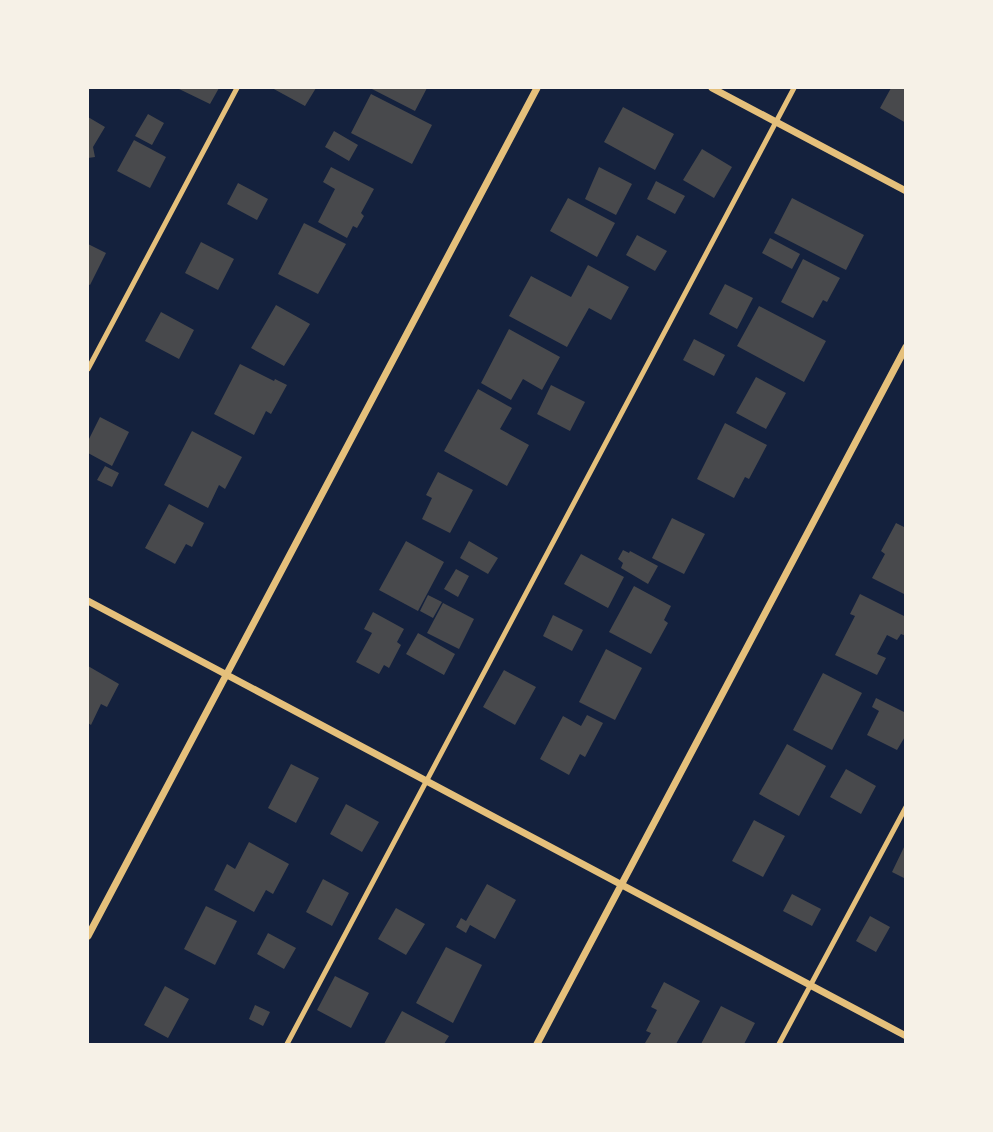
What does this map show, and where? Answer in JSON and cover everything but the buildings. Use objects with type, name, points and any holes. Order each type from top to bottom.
[{"type":"street","points":[[88,936],[537,88]]},
{"type":"street","points":[[712,88],[905,191]]},
{"type":"street","points":[[537,1045],[905,347]]},
{"type":"street","points":[[88,601],[905,1036]]},
{"type":"lane","points":[[88,369],[237,88]]},
{"type":"lane","points":[[286,1045],[794,88]]},
{"type":"lane","points":[[779,1045],[905,807]]}]
